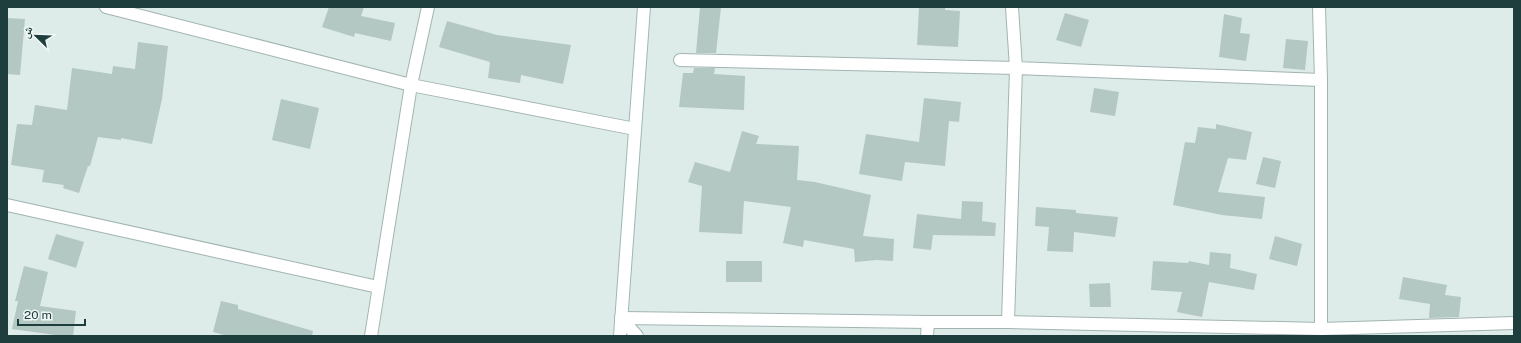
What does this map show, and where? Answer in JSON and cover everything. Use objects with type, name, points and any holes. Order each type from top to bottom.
[{"type":"street","points":[[106,7],[411,85],[635,129]]},
{"type":"street","points":[[370,336],[411,85],[428,7]]},
{"type":"street","points":[[620,336],[644,7]]},
{"type":"street","points":[[1008,322],[1016,68],[1012,7]]},
{"type":"street","points":[[1319,7],[1321,80],[1321,328]]},
{"type":"street","points":[[680,60],[1016,68],[1321,80]]},
{"type":"street","points":[[7,205],[378,287]]},
{"type":"street","points":[[621,318],[1008,322],[1321,328],[1514,323]]},
{"type":"street","points":[[621,318],[637,336]]},
{"type":"street","points":[[927,336],[928,322]]},
{"type":"building","points":[[329,7],[364,7],[361,16],[395,23],[391,41],[355,33],[354,37],[322,27]]},
{"type":"building","points":[[700,7],[721,7],[716,53],[696,53]]},
{"type":"building","points":[[919,7],[945,7],[945,10],[960,11],[958,47],[917,45]]},
{"type":"building","points":[[1065,13],[1089,20],[1081,47],[1056,40]]},
{"type":"building","points":[[1224,14],[1242,18],[1240,33],[1250,34],[1246,61],[1219,57]]},
{"type":"building","points":[[7,18],[25,19],[20,75],[7,74]]},
{"type":"building","points":[[447,21],[497,35],[571,45],[563,84],[521,75],[520,83],[488,78],[490,62],[439,47]]},
{"type":"building","points":[[1286,39],[1308,41],[1305,70],[1283,68]]},
{"type":"building","points":[[138,42],[168,46],[162,99],[152,144],[121,138],[121,140],[98,137],[90,166],[88,166],[79,193],[63,188],[64,185],[42,182],[44,170],[11,165],[17,124],[32,125],[35,105],[67,110],[72,68],[112,74],[113,66],[135,69]]},
{"type":"building","points":[[694,68],[715,68],[714,74],[745,76],[744,110],[679,107],[683,73],[693,73]]},
{"type":"building","points":[[1094,88],[1119,92],[1115,116],[1090,112]]},
{"type":"building","points":[[924,98],[961,102],[959,122],[949,121],[945,166],[905,162],[902,181],[859,174],[866,134],[919,142]]},
{"type":"building","points":[[281,99],[319,108],[310,149],[272,140]]},
{"type":"building","points":[[1216,124],[1252,132],[1246,160],[1228,158],[1218,192],[1265,197],[1262,219],[1222,215],[1173,205],[1185,142],[1195,143],[1198,127],[1216,129]]},
{"type":"building","points":[[742,131],[759,136],[756,144],[799,146],[797,180],[815,182],[871,195],[863,236],[894,239],[893,261],[877,260],[855,262],[854,249],[804,240],[803,247],[783,243],[791,207],[744,201],[742,234],[699,232],[702,186],[688,182],[695,162],[730,172]]},
{"type":"building","points":[[1263,157],[1281,161],[1275,188],[1256,184]]},
{"type":"building","points":[[962,201],[983,202],[982,221],[996,223],[995,236],[933,235],[931,250],[913,248],[917,214],[961,219]]},
{"type":"building","points":[[1036,207],[1076,210],[1076,213],[1118,217],[1115,237],[1074,232],[1073,252],[1047,251],[1049,227],[1035,226]]},
{"type":"building","points":[[56,234],[84,242],[76,268],[48,259]]},
{"type":"building","points":[[1275,236],[1302,244],[1297,266],[1269,259]]},
{"type":"building","points":[[1210,252],[1231,254],[1230,268],[1257,274],[1254,290],[1209,282],[1202,317],[1177,312],[1182,292],[1151,290],[1153,261],[1188,263],[1189,261],[1209,265]]},
{"type":"building","points":[[726,261],[762,261],[762,282],[726,282]]},
{"type":"building","points":[[24,266],[48,272],[40,306],[76,311],[73,336],[62,336],[12,329],[18,301],[15,301]]},
{"type":"building","points":[[1403,277],[1447,285],[1445,295],[1461,297],[1459,317],[1429,318],[1430,304],[1399,299]]},
{"type":"building","points":[[1110,283],[1111,307],[1090,307],[1089,284]]},
{"type":"building","points":[[221,301],[238,305],[238,309],[313,331],[312,336],[228,336],[213,332]]}]
